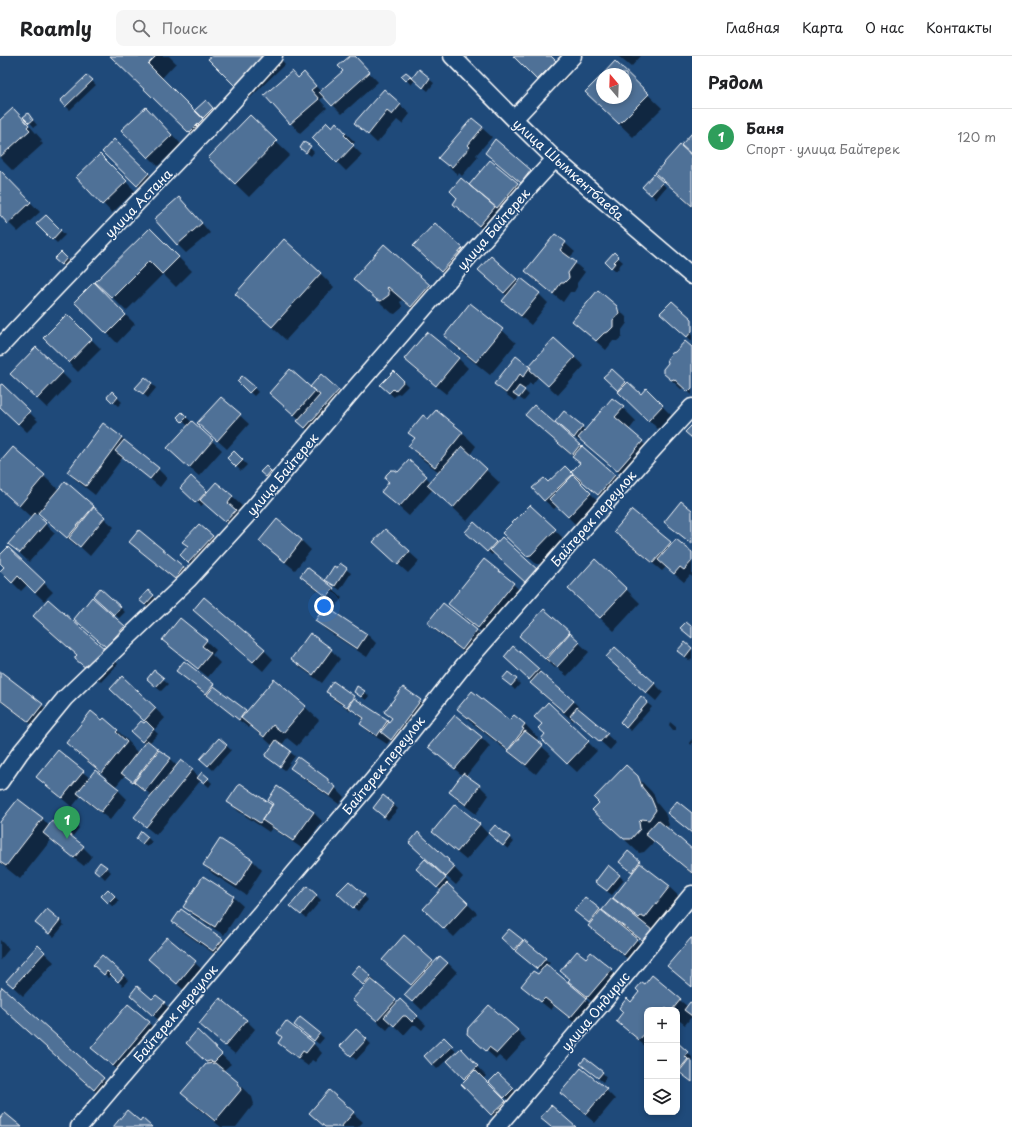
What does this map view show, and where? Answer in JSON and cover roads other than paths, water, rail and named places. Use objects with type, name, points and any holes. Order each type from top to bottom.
[{"type":"street","name":"улица Астана","points":[[0,347],[204,133],[274,56]]},
{"type":"street","name":"улица Шымкентбаева","points":[[452,56],[555,159],[692,276]]},
{"type":"street","points":[[514,119],[573,56]]},
{"type":"street","name":"улица Байтерек","points":[[0,782],[20,753],[65,698],[188,580],[250,512],[355,388],[555,159]]},
{"type":"street","name":"Байтерек переулок","points":[[79,1127],[373,780],[464,665],[645,459],[692,408]]},
{"type":"street","name":"улица Ондирис","points":[[497,1127],[610,994],[692,894]]},
{"type":"place","name":"Баня","points":[[67,839]]}]
